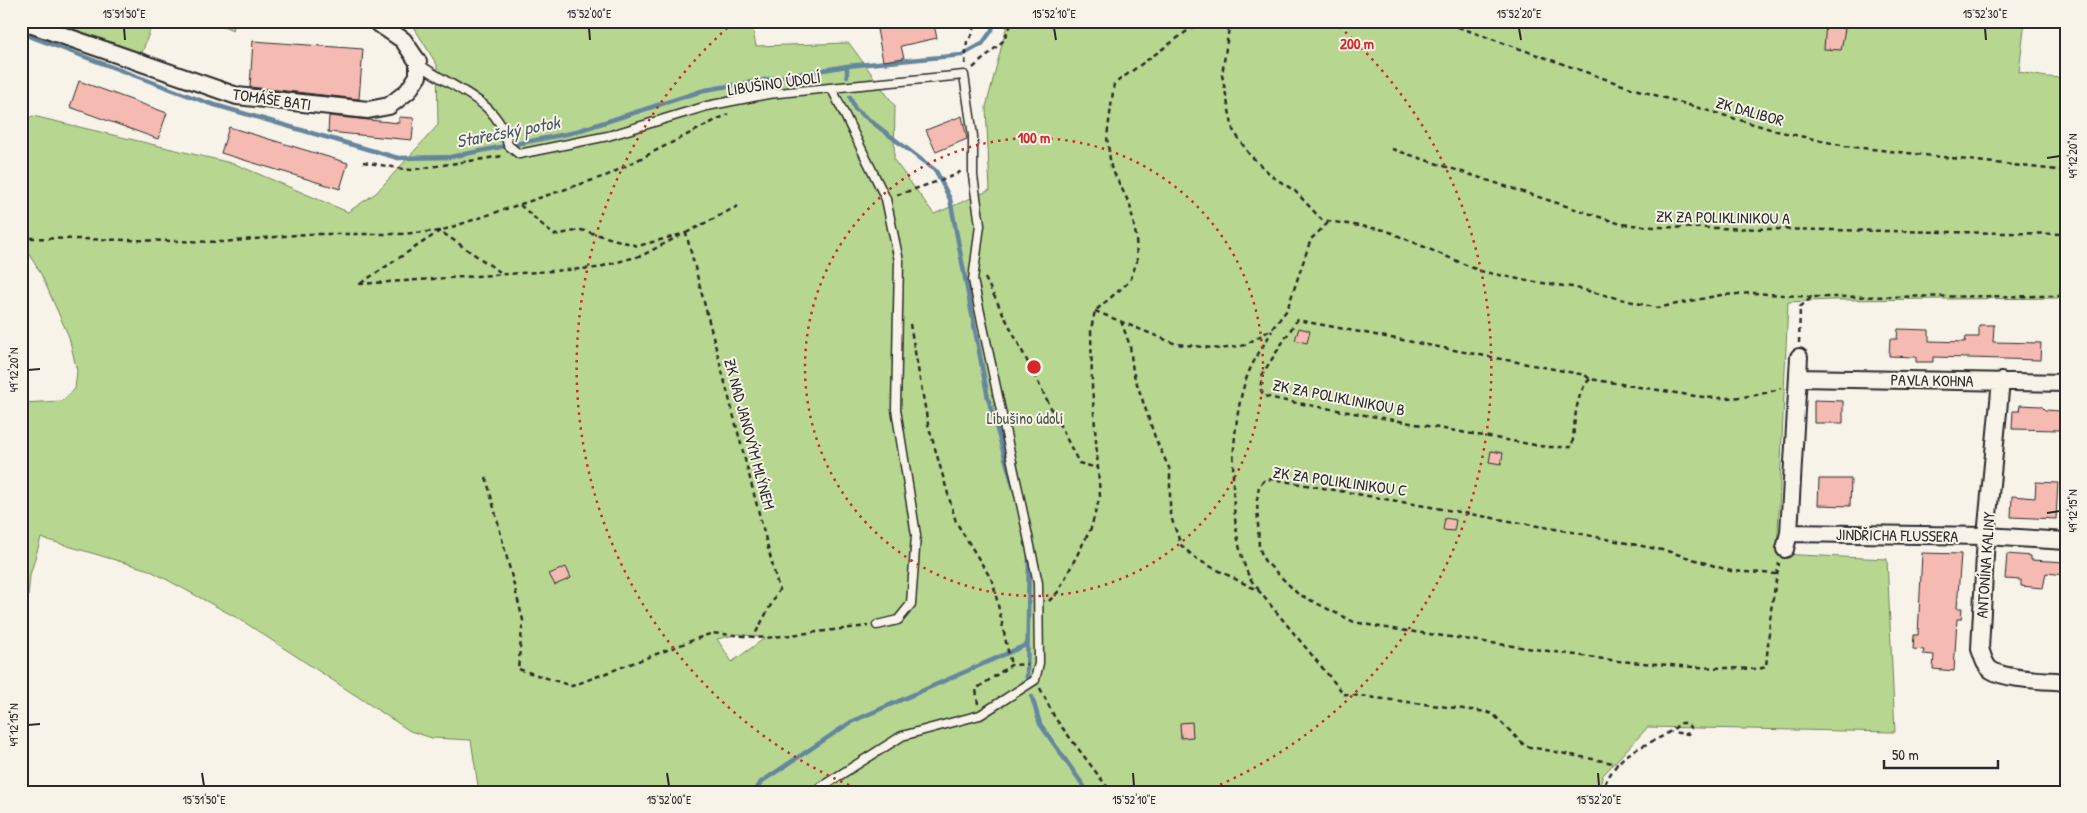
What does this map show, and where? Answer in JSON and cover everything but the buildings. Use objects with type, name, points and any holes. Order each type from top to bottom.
[{"type":"street","name":"TOMÁŠE BATI","points":[[21,21],[238,96],[282,102],[368,110],[389,106],[408,91],[418,76],[418,62]]},
{"type":"street","points":[[376,21],[403,40],[418,62]]},
{"type":"street","points":[[1785,546],[1799,357]]},
{"type":"street","name":"PAVLA KOHNA","points":[[1798,378],[2066,383]]},
{"type":"street","name":"ANTONÍNA KALINY","points":[[2000,382],[1986,536],[1980,649],[1984,662],[1991,670],[2005,675],[2066,682]]},
{"type":"street","name":"JINDŘICHA FLUSSERA","points":[[1785,546],[1986,536],[2066,541]]},
{"type":"lane","points":[[418,62],[482,102],[499,123],[506,136],[508,146],[519,154]]},
{"type":"lane","points":[[813,792],[902,736],[980,715],[1035,680],[1039,663],[1038,583],[973,280],[980,225],[973,176],[973,136],[964,75]]},
{"type":"lane","name":"LIBUŠINO ÚDOLÍ","points":[[519,154],[608,136],[707,106],[768,94],[964,75]]},
{"type":"lane","points":[[832,89],[886,199],[899,261],[896,409],[916,535],[911,604],[898,620],[877,625]]},
{"type":"path","points":[[964,75],[967,41],[976,21]]},
{"type":"path","points":[[964,75],[982,62],[1003,41],[1013,21]]},
{"type":"path","points":[[1039,612],[1058,592],[1091,528],[1100,496],[1091,377],[1091,329],[1095,311],[1130,281],[1137,261],[1136,236],[1130,205],[1111,167],[1107,136],[1114,84],[1200,21]]},
{"type":"path","points":[[1230,21],[1222,75],[1233,130],[1249,154],[1273,176],[1295,191],[1322,220],[1385,230],[1480,271],[1528,281],[1572,287],[1656,308],[1721,295],[1754,293],[1812,297],[2066,296]]},
{"type":"path","name":"ZK DALIBOR","points":[[1441,21],[1631,88],[1778,131],[1845,146],[2066,171]]},
{"type":"path","points":[[30,238],[223,242],[306,234],[400,234],[440,231],[608,175],[732,112]]},
{"type":"path","name":"ZK ZA POLIKLINIKOU A","points":[[1392,150],[1621,224],[1654,227],[2066,234]]},
{"type":"path","points":[[363,162],[410,170],[519,154]]},
{"type":"path","points":[[886,199],[956,175],[973,159]]},
{"type":"path","points":[[519,205],[554,235],[581,230],[638,246],[686,233]]},
{"type":"path","points":[[440,231],[359,284],[596,268],[643,255],[738,206]]},
{"type":"path","points":[[1329,222],[1311,239],[1287,310],[1272,329],[1248,374],[1238,411],[1233,471],[1240,551],[1248,575],[1344,694],[1487,712],[1494,714],[1525,746],[1554,754],[1618,764]]},
{"type":"path","points":[[440,231],[503,274]]},
{"type":"path","name":"ZK NAD JANOVÝM MLÝNEM","points":[[686,233],[779,590],[754,636]]},
{"type":"path","points":[[975,258],[1079,463],[1097,468]]},
{"type":"path","points":[[1799,357],[1798,323],[1800,308],[1812,297]]},
{"type":"path","points":[[1095,311],[1176,344],[1221,349],[1245,345],[1272,329]]},
{"type":"path","points":[[909,319],[928,424],[956,522],[993,582],[1011,665]]},
{"type":"path","name":"ZK ZA POLIKLINIKOU B","points":[[1590,379],[1584,385],[1580,396],[1572,447],[1546,447],[1286,401],[1264,396],[1260,388],[1264,373],[1297,320],[1585,375],[1590,379],[1709,398],[1766,394],[1785,387],[1798,378]]},
{"type":"path","points":[[1121,321],[1130,346],[1133,372],[1156,440],[1170,470],[1170,514],[1181,545],[1196,559],[1259,591]]},
{"type":"path","points":[[486,477],[523,620],[518,669],[572,686],[712,633],[765,638],[877,625]]},
{"type":"path","name":"ZK ZA POLIKLINIKOU C","points":[[1777,574],[1731,570],[1667,552],[1478,514],[1272,479],[1264,481],[1259,486],[1257,500],[1259,547],[1264,560],[1298,594],[1354,622],[1618,661],[1694,668],[1758,669],[1766,667],[1777,574],[1785,546]]},
{"type":"path","points":[[980,715],[976,689],[1011,665],[1039,663]]},
{"type":"path","points":[[1035,680],[1055,718],[1111,792]]},
{"type":"path","points":[[1601,792],[1610,774],[1625,756],[1671,732],[1680,723],[1686,723],[1691,728],[1688,734],[1671,732]]},
{"type":"green space","points":[[51,21],[153,21],[142,53]]},
{"type":"green space","points":[[211,21],[236,21],[233,30]]},
{"type":"green space","name":"Libušino údolí","points":[[404,21],[751,21],[756,46],[849,43],[895,106],[894,160],[934,214],[990,190],[986,107],[1008,21],[2025,21],[2019,72],[2046,77],[2066,78],[2066,298],[1788,302],[1777,554],[1887,559],[1895,732],[1648,727],[1603,775],[1598,792],[479,792],[471,740],[432,738],[410,731],[241,620],[149,570],[41,538],[30,575],[27,608],[21,623],[21,403],[62,401],[75,389],[77,371],[69,337],[41,274],[21,241],[21,121],[33,116],[235,164],[348,212],[376,193],[438,125],[437,65],[415,29]],"holes":[[[739,634],[765,638],[732,662],[717,639]]]},
{"type":"waterway","name":"Stařečský potok","points":[[21,33],[208,103],[398,158],[450,157],[571,133],[705,90],[847,66],[962,55],[982,44],[992,30],[994,21]]},
{"type":"waterway","points":[[847,66],[847,76]]},
{"type":"waterway","points":[[850,97],[855,109],[936,171],[950,199],[988,398],[1016,496]]},
{"type":"waterway","points":[[1027,678],[1029,555]]},
{"type":"waterway","points":[[755,792],[761,782],[851,722],[1026,645]]},
{"type":"waterway","points":[[1032,697],[1040,724],[1088,792]]}]
